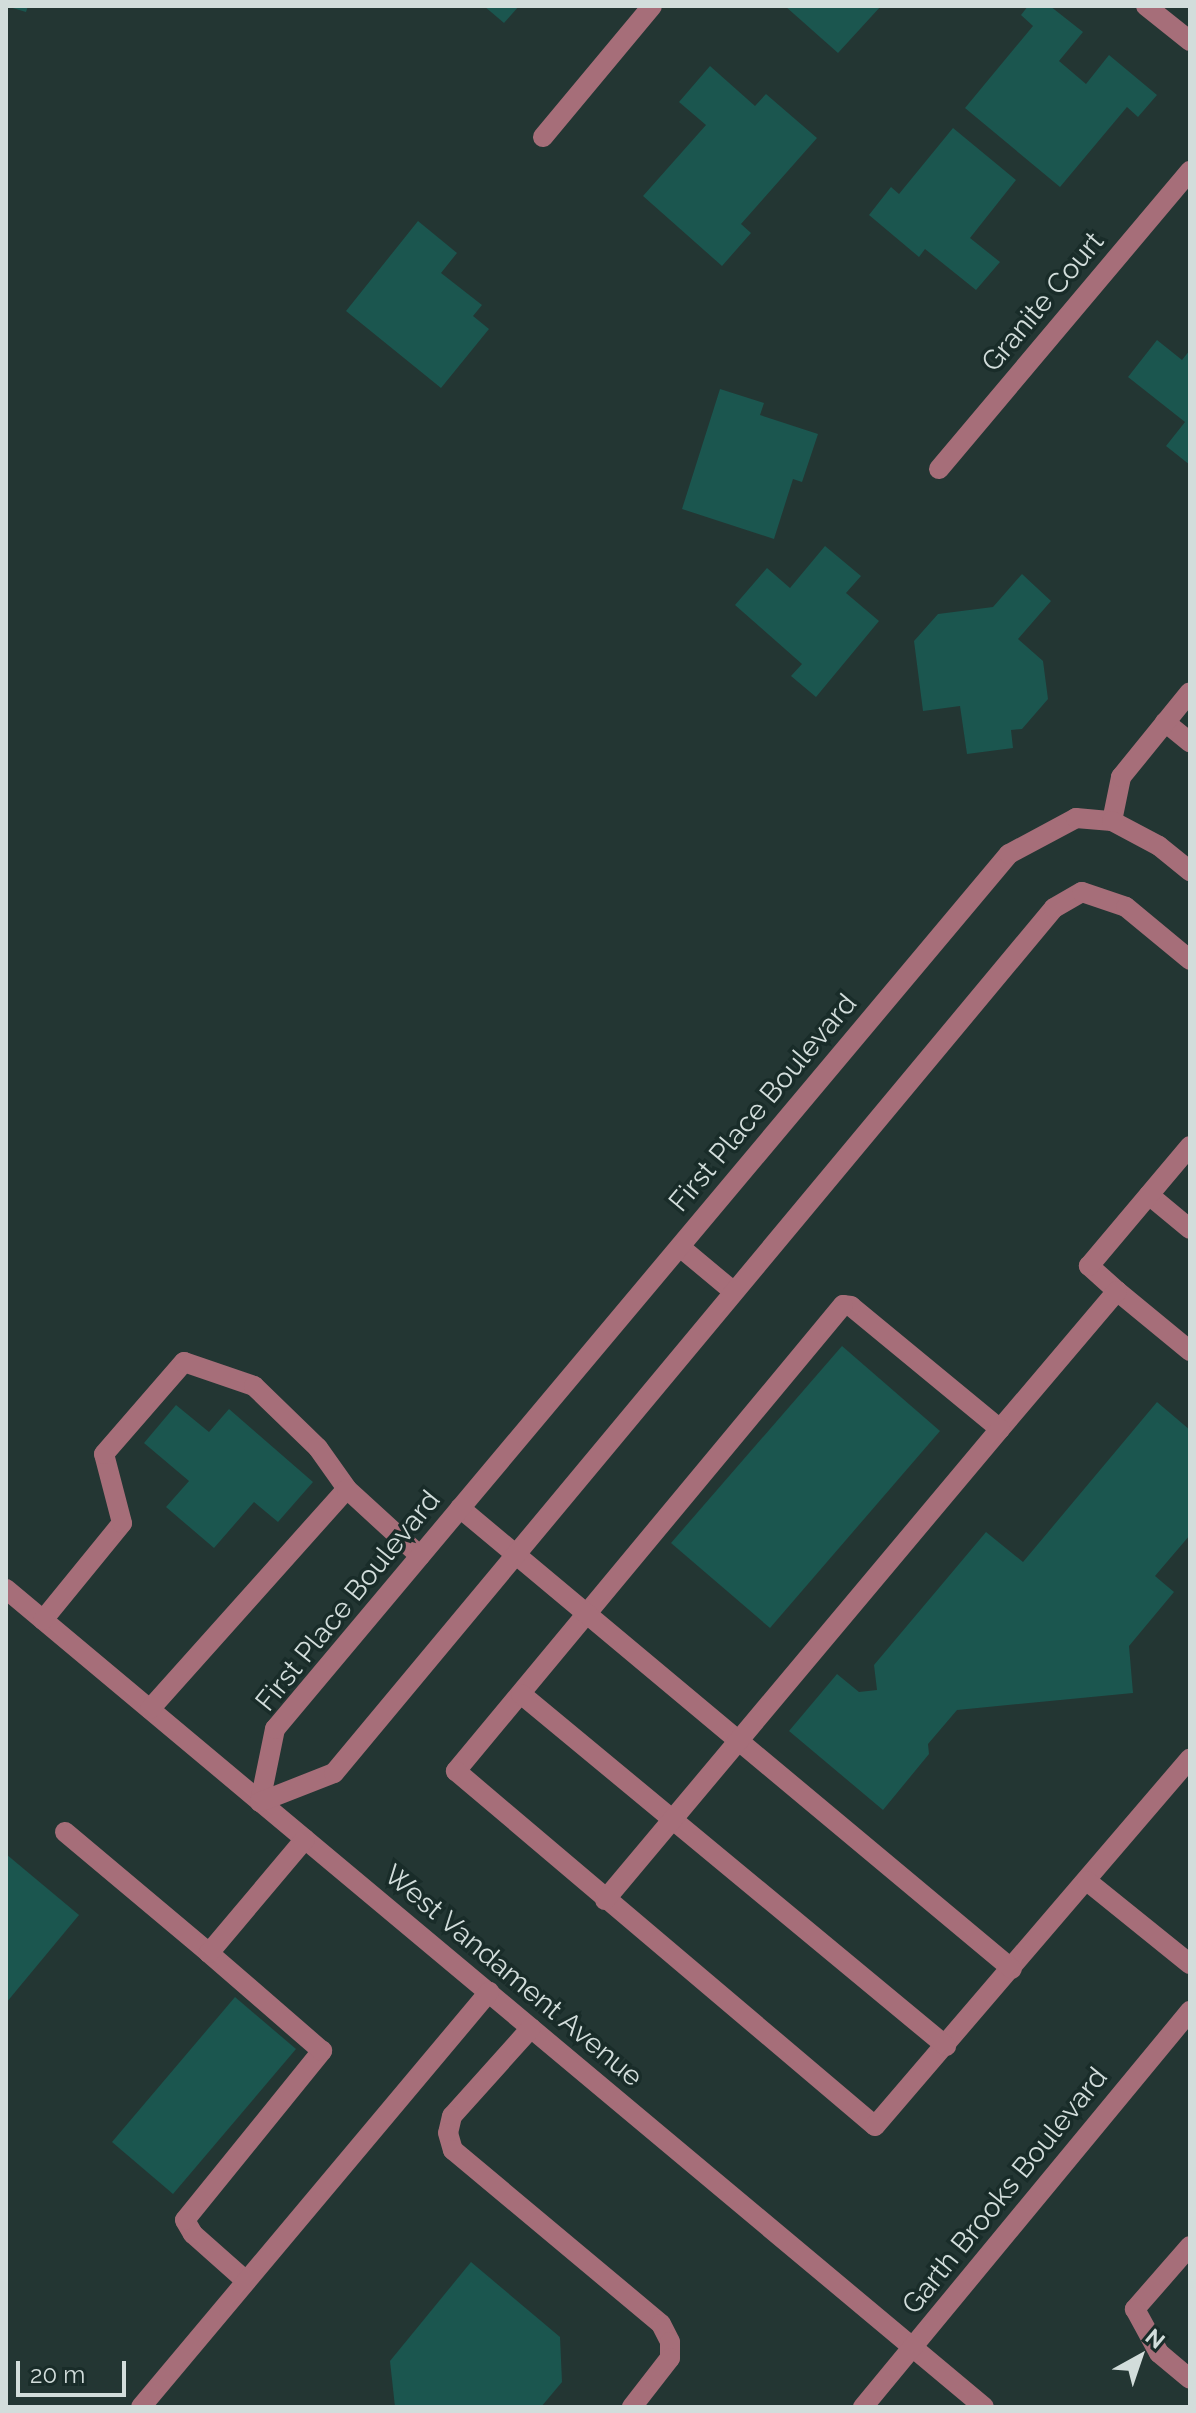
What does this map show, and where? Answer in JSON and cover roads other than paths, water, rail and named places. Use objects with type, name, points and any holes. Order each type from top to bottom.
[{"type":"street","points":[[543,137],[652,6]]},
{"type":"street","points":[[1146,6],[1190,41]]},
{"type":"street","name":"Granite Court","points":[[939,469],[1190,171]]},
{"type":"street","points":[[1112,821],[1121,777],[1190,692]]},
{"type":"street","points":[[1165,722],[1190,742]]},
{"type":"street","name":"First Place Boulevard","points":[[260,1802],[275,1729],[1009,854],[1076,818],[1112,821],[1159,846],[1190,871]]},
{"type":"street","points":[[260,1802],[334,1773],[1054,908],[1082,892],[1126,907],[1190,960]]},
{"type":"street","points":[[1190,1146],[1089,1266],[1190,1351]]},
{"type":"street","points":[[1149,1195],[1190,1229]]},
{"type":"street","points":[[680,1247],[734,1292]]},
{"type":"street","points":[[605,1900],[1117,1291]]},
{"type":"street","points":[[1000,1429],[851,1306],[843,1305],[588,1616],[458,1766],[459,1778],[868,2122],[880,2122],[1190,1758]]},
{"type":"street","points":[[43,1620],[122,1523],[104,1454],[184,1362],[254,1386],[318,1448],[347,1489],[420,1556]]},
{"type":"street","points":[[150,1709],[347,1489]]},
{"type":"street","points":[[460,1508],[1012,1969]]},
{"type":"street","name":"West Vandament Avenue","points":[[6,1589],[984,2407]]},
{"type":"street","points":[[521,1694],[946,2046]]},
{"type":"street","points":[[65,1832],[322,2051],[185,2220],[193,2234],[246,2281]]},
{"type":"street","points":[[209,1953],[305,1839]]},
{"type":"street","points":[[1087,1881],[1190,1964]]},
{"type":"street","points":[[141,2407],[489,1992]]},
{"type":"street","name":"Garth Brooks Boulevard","points":[[863,2407],[1190,2011]]},
{"type":"street","points":[[531,2028],[452,2116],[448,2133],[453,2150],[661,2324],[670,2342],[670,2358],[632,2407]]},
{"type":"street","points":[[1190,2246],[1135,2309],[1159,2353],[1190,2379]]}]
